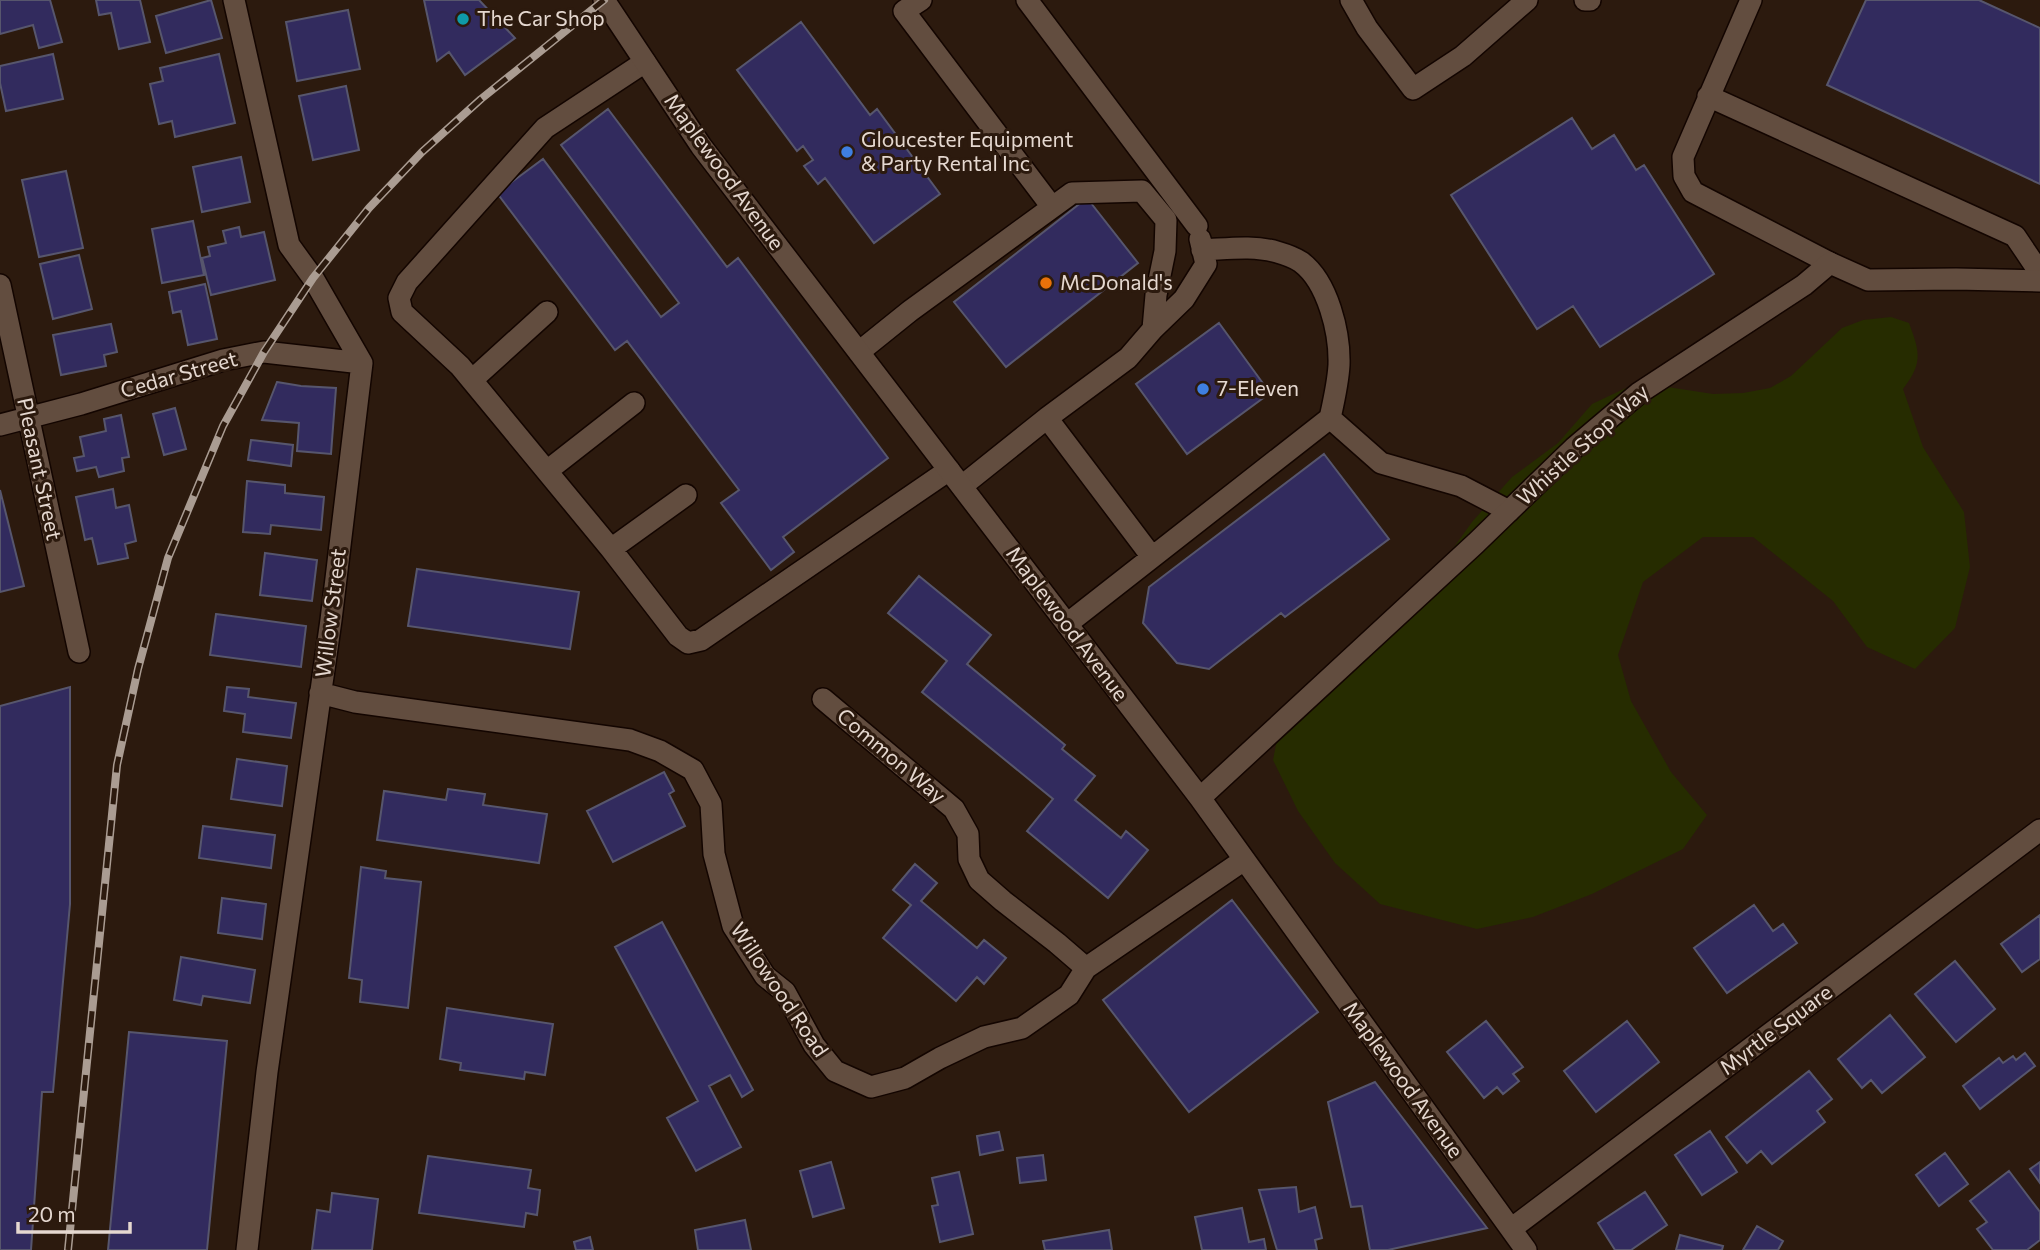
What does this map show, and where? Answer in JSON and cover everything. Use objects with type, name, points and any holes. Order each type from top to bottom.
[{"type":"street","points":[[234,0],[289,245],[313,278],[362,363]]},
{"type":"street","name":"Maplewood Avenue","points":[[604,0],[701,146],[1200,798],[1527,1250]]},
{"type":"street","points":[[921,0],[904,11],[1052,207]]},
{"type":"street","points":[[645,62],[545,128],[407,282],[400,298],[402,312],[460,366],[611,549],[678,636],[688,643],[701,640],[1047,418],[1128,358],[1184,299],[1206,264],[1197,226],[1027,0]]},
{"type":"street","points":[[1351,0],[1367,28],[1413,89],[1462,56],[1527,0]]},
{"type":"street","points":[[1751,0],[1683,157],[1685,176],[1693,192],[1868,280],[2040,281]]},
{"type":"street","points":[[1708,96],[2015,236],[2040,273]]},
{"type":"street","points":[[859,352],[910,311],[1072,193],[1142,191],[1166,220],[1197,226]]},
{"type":"street","points":[[1153,329],[1156,295],[1165,251],[1166,220]]},
{"type":"street","points":[[1067,624],[1330,418],[1337,385],[1338,340],[1332,313],[1319,281],[1301,262],[1278,252],[1253,247],[1202,250]]},
{"type":"street","name":"Whistle Stop Way","points":[[1200,798],[1574,448],[1639,393],[1804,285],[1830,263]]},
{"type":"street","name":"Pleasant Street","points":[[0,285],[79,652]]},
{"type":"street","points":[[472,380],[547,312]]},
{"type":"street","name":"Cedar Street","points":[[0,425],[81,404],[223,360],[264,352],[362,363]]},
{"type":"street","name":"Willow Street","points":[[247,1250],[267,1072],[320,693],[362,363]]},
{"type":"street","points":[[547,471],[634,402]]},
{"type":"street","points":[[1047,418],[1152,557]]},
{"type":"street","points":[[1330,418],[1381,463],[1461,486],[1509,511]]},
{"type":"street","points":[[611,549],[686,495]]},
{"type":"street","name":"Willowood Road","points":[[320,693],[355,702],[630,740],[660,751],[693,770],[711,804],[714,853],[733,926],[765,976],[785,992],[814,1045],[835,1071],[871,1087],[905,1078],[984,1037],[1022,1028],[1069,995],[1086,968],[1244,860]]},
{"type":"street","name":"Common Way","points":[[823,699],[954,809],[968,834],[969,859],[979,880],[1086,968]]},
{"type":"street","name":"Myrtle Square","points":[[1511,1229],[2040,830]]},
{"type":"green space","points":[[1891,317],[1909,323],[1916,342],[1917,364],[1903,389],[1923,447],[1964,512],[1970,567],[1955,628],[1915,669],[1867,647],[1833,601],[1753,537],[1703,537],[1643,582],[1618,655],[1631,701],[1671,772],[1707,815],[1683,849],[1592,894],[1533,917],[1477,929],[1380,904],[1335,863],[1298,811],[1273,760],[1282,714],[1406,614],[1472,522],[1512,477],[1558,443],[1592,404],[1626,388],[1661,386],[1713,394],[1743,393],[1770,388],[1791,376],[1842,328],[1863,320]]},
{"type":"building","points":[[0,0],[50,0],[62,42],[39,48],[33,25],[0,34]]},
{"type":"building","points":[[96,0],[140,0],[150,42],[119,49],[111,13],[99,15]]},
{"type":"building","points":[[211,0],[222,38],[166,53],[156,16]]},
{"type":"building","name":"The Car Shop","points":[[424,0],[479,0],[515,38],[465,75],[449,52],[437,61]]},
{"type":"building","points":[[1866,0],[1979,0],[2040,28],[2040,184],[1827,85]]},
{"type":"building","points":[[348,10],[360,69],[297,81],[286,22]]},
{"type":"building","points":[[801,22],[870,115],[877,109],[940,194],[874,243],[825,178],[818,184],[804,166],[813,160],[803,146],[797,151],[737,70]]},
{"type":"building","points":[[53,54],[63,99],[6,111],[0,83],[0,66]]},
{"type":"building","points":[[219,54],[235,123],[175,137],[172,121],[159,124],[150,84],[163,81],[160,68]]},
{"type":"building","points":[[346,86],[359,150],[313,160],[299,96]]},
{"type":"building","points":[[608,109],[727,267],[738,258],[888,458],[783,537],[794,552],[771,570],[721,503],[739,490],[627,341],[615,350],[497,193],[543,159],[661,317],[679,303],[561,145]]},
{"type":"building","points":[[1572,118],[1592,149],[1614,135],[1636,170],[1644,165],[1714,274],[1600,347],[1573,306],[1537,329],[1451,195]]},
{"type":"building","points":[[241,157],[250,202],[202,212],[193,167]]},
{"type":"building","points":[[66,171],[83,248],[39,257],[22,180]]},
{"type":"building","name":"McDonald's","points":[[1087,198],[1138,263],[1006,367],[954,302]]},
{"type":"building","points":[[193,221],[204,275],[162,283],[152,229]]},
{"type":"building","points":[[239,227],[241,237],[264,232],[275,280],[211,295],[202,258],[210,256],[208,247],[226,243],[223,231]]},
{"type":"building","points":[[79,255],[92,309],[53,319],[40,264]]},
{"type":"building","points":[[205,284],[217,339],[188,345],[181,311],[173,313],[169,292]]},
{"type":"building","name":"7-Eleven","points":[[1219,323],[1270,393],[1187,454],[1136,384]]},
{"type":"building","points":[[111,324],[117,352],[104,355],[106,366],[61,375],[53,335]]},
{"type":"building","points":[[277,382],[336,388],[331,454],[297,451],[299,423],[262,420]]},
{"type":"building","points":[[175,408],[186,449],[164,455],[153,414]]},
{"type":"building","points":[[121,415],[129,457],[122,458],[124,471],[99,477],[96,467],[77,471],[74,458],[84,456],[80,437],[106,431],[104,419]]},
{"type":"building","points":[[251,440],[293,445],[291,466],[248,460]]},
{"type":"building","points":[[1324,454],[1389,539],[1285,617],[1281,613],[1209,669],[1177,663],[1143,623],[1149,587]]},
{"type":"building","points":[[247,481],[285,485],[285,493],[324,497],[321,530],[271,525],[270,534],[243,532]]},
{"type":"building","points":[[113,489],[116,508],[129,505],[136,541],[125,544],[128,558],[98,564],[92,538],[85,540],[76,497]]},
{"type":"building","points":[[0,490],[24,586],[0,592]]},
{"type":"building","points":[[265,553],[317,560],[312,601],[260,595]]},
{"type":"building","points":[[417,569],[579,592],[570,649],[408,626]]},
{"type":"building","points":[[919,576],[991,635],[967,664],[1065,745],[1062,749],[1095,776],[1075,800],[1121,838],[1126,831],[1148,850],[1108,898],[1027,831],[1053,799],[922,692],[947,661],[888,613]]},
{"type":"building","points":[[216,614],[306,626],[301,667],[210,655]]},
{"type":"building","points":[[70,687],[70,904],[53,1092],[42,1092],[31,1250],[0,1250],[0,706]]},
{"type":"building","points":[[227,687],[249,689],[248,697],[296,703],[291,738],[243,732],[245,714],[224,711]]},
{"type":"building","points":[[237,759],[287,766],[282,806],[231,799]]},
{"type":"building","points":[[664,772],[674,791],[669,794],[685,826],[613,862],[587,811]]},
{"type":"building","points":[[448,789],[485,794],[483,805],[547,814],[539,863],[377,840],[384,791],[446,800]]},
{"type":"building","points":[[203,826],[275,835],[271,868],[199,858]]},
{"type":"building","points":[[915,864],[937,883],[921,901],[977,948],[984,940],[1006,958],[984,984],[977,977],[956,1001],[883,938],[911,905],[893,890]]},
{"type":"building","points":[[361,867],[386,871],[385,878],[421,882],[408,1008],[360,1002],[362,980],[349,978]]},
{"type":"building","points":[[222,898],[266,904],[262,939],[218,933]]},
{"type":"building","points":[[1232,900],[1318,1012],[1189,1112],[1103,1000]]},
{"type":"building","points":[[1754,905],[1773,931],[1783,924],[1797,943],[1727,993],[1694,948]]},
{"type":"building","points":[[2040,915],[2040,959],[2022,972],[2001,944]]},
{"type":"building","points":[[662,922],[753,1090],[742,1097],[730,1075],[709,1086],[741,1147],[696,1171],[667,1118],[698,1101],[615,947]]},
{"type":"building","points":[[181,957],[255,970],[250,1003],[203,996],[201,1005],[174,1000]]},
{"type":"building","points":[[1955,961],[1995,1009],[1956,1042],[1915,994]]},
{"type":"building","points":[[447,1008],[553,1024],[545,1075],[525,1072],[524,1079],[460,1070],[461,1063],[440,1059]]},
{"type":"building","points":[[1890,1015],[1925,1057],[1882,1093],[1871,1080],[1862,1088],[1838,1059]]},
{"type":"building","points":[[1486,1021],[1523,1067],[1513,1074],[1519,1081],[1503,1094],[1497,1087],[1484,1098],[1447,1052]]},
{"type":"building","points":[[1627,1021],[1659,1062],[1596,1112],[1564,1071]]},
{"type":"building","points":[[129,1032],[227,1041],[207,1250],[108,1250]]},
{"type":"building","points":[[2025,1053],[2035,1066],[1980,1109],[1963,1086],[1999,1058],[2003,1063],[2013,1056],[2016,1060]]},
{"type":"building","points":[[1809,1071],[1832,1099],[1817,1111],[1825,1122],[1772,1164],[1761,1151],[1747,1163],[1726,1137]]},
{"type":"building","points":[[1375,1082],[1487,1228],[1388,1250],[1370,1250],[1362,1206],[1351,1207],[1328,1102]]},
{"type":"building","points":[[1710,1131],[1737,1172],[1702,1195],[1675,1155]]},
{"type":"building","points":[[999,1132],[1003,1150],[980,1155],[977,1136]]},
{"type":"building","points":[[1945,1153],[1968,1184],[1939,1206],[1916,1175]]},
{"type":"building","points":[[1043,1155],[1046,1180],[1020,1183],[1017,1158]]},
{"type":"building","points":[[428,1156],[531,1170],[528,1188],[540,1190],[537,1215],[526,1213],[524,1227],[419,1213]]},
{"type":"building","points":[[831,1162],[844,1208],[813,1217],[800,1171]]},
{"type":"building","points":[[2040,1162],[2040,1183],[2030,1169]]},
{"type":"building","points":[[2009,1171],[2040,1212],[2040,1240],[2027,1250],[1993,1250],[1977,1229],[1987,1222],[1970,1201]]},
{"type":"building","points":[[959,1172],[973,1234],[940,1242],[932,1206],[938,1205],[932,1178]]},
{"type":"building","points":[[1296,1187],[1299,1212],[1315,1207],[1322,1238],[1315,1240],[1317,1250],[1277,1250],[1259,1190]]},
{"type":"building","points":[[1645,1192],[1667,1225],[1631,1250],[1615,1250],[1598,1223]]},
{"type":"building","points":[[332,1193],[378,1199],[372,1250],[312,1250],[317,1210],[330,1212]]},
{"type":"building","points":[[1242,1208],[1249,1242],[1264,1239],[1266,1250],[1202,1250],[1195,1217]]},
{"type":"building","points":[[745,1220],[751,1250],[698,1250],[695,1230]]},
{"type":"building","points":[[1757,1226],[1783,1241],[1778,1250],[1743,1250]]},
{"type":"building","points":[[1109,1230],[1112,1250],[1045,1250],[1043,1241]]},
{"type":"building","points":[[1680,1235],[1723,1246],[1722,1250],[1676,1250]]},
{"type":"building","points":[[590,1237],[593,1250],[576,1250],[574,1242]]},
{"type":"railway","points":[[68,1250],[117,765],[138,669],[168,558],[223,426],[264,352],[313,278],[369,208],[422,152],[481,99],[604,0]]},
{"type":"place","name":"The Car Shop","points":[[463,19]]},
{"type":"place","name":"Gloucester Equipment & Party Rental Inc","points":[[847,152]]},
{"type":"place","name":"McDonald's","points":[[1046,283]]},
{"type":"place","name":"7-Eleven","points":[[1203,389]]}]
